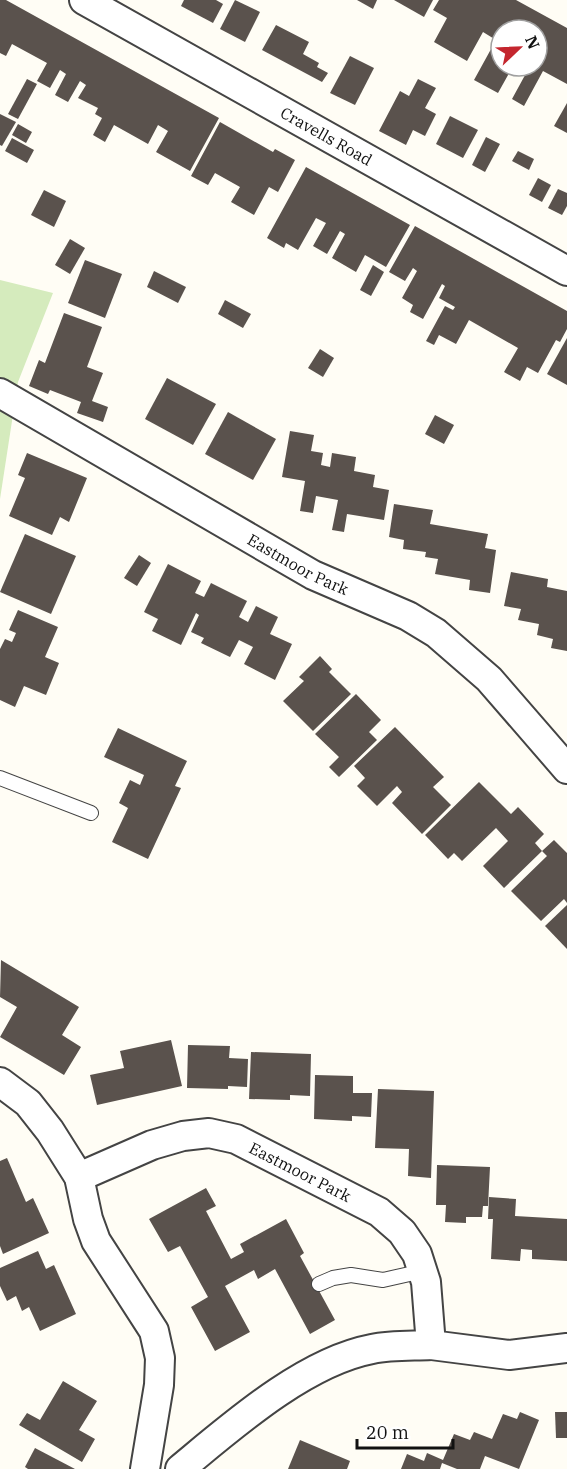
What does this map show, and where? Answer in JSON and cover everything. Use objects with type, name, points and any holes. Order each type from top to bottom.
[{"type":"street","name":"Cravells Road","points":[[84,0],[567,271]]},
{"type":"street","name":"Eastmoor Park","points":[[0,393],[314,575],[408,616],[436,633],[489,680],[567,769]]},
{"type":"street","points":[[0,1082],[28,1103],[50,1131],[79,1177],[88,1219],[96,1241],[154,1331],[160,1358],[159,1385],[145,1469]]},
{"type":"street","name":"Eastmoor Park","points":[[79,1177],[152,1144],[183,1136],[209,1133],[236,1139],[379,1212],[402,1232],[417,1254],[426,1281],[431,1345]]},
{"type":"street","points":[[180,1469],[236,1422],[311,1371],[346,1356],[373,1349],[431,1345],[509,1355],[567,1348]]},
{"type":"lane","points":[[0,778],[91,813]]},
{"type":"lane","points":[[320,1284],[333,1278],[351,1275],[383,1280],[423,1271]]},
{"type":"green space","points":[[0,280],[53,293],[18,382],[0,499]]},
{"type":"building","points":[[0,0],[6,0],[219,118],[190,171],[156,152],[168,131],[158,125],[148,144],[114,125],[105,142],[93,135],[102,118],[95,114],[98,108],[78,98],[86,85],[80,81],[68,102],[55,95],[66,74],[60,70],[50,88],[37,81],[47,63],[12,44],[6,56],[0,53]]},
{"type":"building","points":[[184,0],[216,0],[223,4],[213,23],[181,6]]},
{"type":"building","points":[[235,0],[260,12],[245,42],[220,29]]},
{"type":"building","points":[[357,0],[377,0],[373,9]]},
{"type":"building","points":[[394,0],[433,0],[424,17]]},
{"type":"building","points":[[439,0],[516,0],[549,18],[489,18],[489,36],[483,32],[467,61],[434,42],[447,18],[433,10]]},
{"type":"building","points":[[549,18],[567,28],[567,84],[549,74]]},
{"type":"building","points":[[276,25],[309,42],[303,54],[319,63],[317,67],[328,73],[322,82],[262,50]]},
{"type":"building","points":[[489,53],[489,78],[506,78],[498,93],[474,80]]},
{"type":"building","points":[[350,56],[374,68],[355,105],[330,93]]},
{"type":"building","points":[[523,78],[539,78],[524,106],[512,99]]},
{"type":"building","points":[[27,79],[37,84],[18,119],[8,114]]},
{"type":"building","points":[[418,79],[436,88],[425,108],[436,114],[425,136],[413,130],[406,145],[379,131],[400,91],[409,96]]},
{"type":"building","points":[[567,103],[567,133],[554,126]]},
{"type":"building","points":[[0,114],[16,122],[2,146],[0,145]]},
{"type":"building","points":[[450,116],[478,130],[463,158],[436,144]]},
{"type":"building","points":[[220,122],[273,152],[275,149],[295,160],[278,192],[269,187],[254,215],[231,202],[240,187],[215,173],[208,185],[191,176]]},
{"type":"building","points":[[18,124],[32,132],[26,143],[12,135]]},
{"type":"building","points":[[486,137],[500,144],[485,172],[472,165]]},
{"type":"building","points":[[12,138],[34,150],[27,163],[5,151]]},
{"type":"building","points":[[518,151],[534,159],[529,170],[512,161]]},
{"type":"building","points":[[306,167],[410,225],[386,267],[365,255],[356,272],[332,258],[345,234],[340,231],[327,254],[313,246],[326,223],[316,218],[298,250],[286,243],[284,248],[267,238]]},
{"type":"building","points":[[538,178],[551,185],[542,202],[529,195]]},
{"type":"building","points":[[558,189],[567,193],[567,206],[562,215],[548,208]]},
{"type":"building","points":[[44,190],[66,201],[54,227],[31,215]]},
{"type":"building","points":[[415,226],[567,311],[567,329],[560,342],[556,340],[538,373],[527,367],[520,381],[504,372],[518,348],[469,320],[456,344],[439,335],[434,345],[426,341],[445,306],[453,310],[455,307],[439,298],[445,286],[442,284],[423,319],[410,312],[413,305],[402,298],[417,271],[413,268],[405,281],[389,272]]},
{"type":"building","points":[[70,239],[85,248],[70,274],[55,265]]},
{"type":"building","points":[[85,260],[122,274],[105,318],[68,303]]},
{"type":"building","points":[[373,265],[384,272],[371,296],[360,290]]},
{"type":"building","points":[[154,271],[186,287],[178,303],[147,287]]},
{"type":"building","points":[[225,300],[251,314],[243,328],[218,314]]},
{"type":"building","points":[[64,313],[102,327],[87,367],[103,373],[92,401],[108,407],[103,422],[77,413],[81,402],[50,390],[48,394],[29,386],[39,360],[45,363]]},
{"type":"building","points":[[567,338],[567,385],[547,374]]},
{"type":"building","points":[[320,349],[334,358],[323,377],[308,368]]},
{"type":"building","points":[[167,378],[216,404],[193,445],[145,419]]},
{"type":"building","points":[[228,412],[276,439],[253,480],[205,454]]},
{"type":"building","points":[[435,415],[454,425],[444,444],[425,434]]},
{"type":"building","points":[[290,431],[314,435],[311,451],[323,453],[321,465],[330,467],[332,453],[356,457],[354,471],[375,475],[373,487],[389,490],[384,520],[347,514],[344,532],[332,530],[338,500],[316,496],[313,513],[300,511],[305,481],[282,477]]},
{"type":"building","points":[[27,453],[87,478],[69,522],[60,517],[52,535],[9,516],[25,478],[18,475]]},
{"type":"building","points":[[394,504],[433,510],[430,524],[488,534],[485,548],[496,550],[490,593],[469,590],[470,580],[435,574],[438,559],[425,557],[426,552],[403,549],[404,540],[389,537]]},
{"type":"building","points":[[25,534],[76,556],[51,614],[0,592]]},
{"type":"building","points":[[139,555],[151,563],[137,586],[124,578]]},
{"type":"building","points":[[168,564],[201,581],[195,593],[204,597],[211,583],[247,601],[239,617],[248,622],[256,606],[278,617],[270,634],[292,644],[275,680],[244,664],[253,647],[239,640],[230,657],[201,643],[204,638],[191,632],[199,615],[196,613],[181,645],[152,631],[158,619],[144,612]]},
{"type":"building","points":[[511,572],[548,579],[547,587],[567,591],[567,651],[551,648],[553,639],[537,635],[539,624],[518,620],[521,609],[504,606]]},
{"type":"building","points":[[18,610],[58,627],[45,657],[59,663],[46,695],[24,686],[15,707],[0,700],[0,649],[5,639],[12,642],[16,633],[9,630]]},
{"type":"building","points":[[320,656],[332,669],[329,672],[351,694],[313,731],[283,701],[304,681],[299,677]]},
{"type":"building","points":[[356,694],[381,720],[369,732],[377,740],[339,777],[329,767],[339,757],[315,734]]},
{"type":"building","points":[[395,727],[444,777],[433,787],[451,805],[422,834],[392,803],[402,792],[397,786],[377,806],[357,786],[365,778],[354,766]]},
{"type":"building","points":[[118,728],[187,761],[175,786],[181,788],[148,859],[112,842],[128,808],[119,803],[130,780],[140,785],[144,775],[104,757]]},
{"type":"building","points":[[479,782],[511,814],[518,807],[544,834],[535,843],[542,851],[504,888],[483,866],[508,841],[496,828],[462,861],[454,853],[448,859],[425,835]]},
{"type":"building","points":[[554,840],[567,853],[567,903],[564,899],[541,921],[511,891],[547,856],[542,851]]},
{"type":"building","points":[[567,905],[567,949],[545,926]]},
{"type":"building","points":[[1,960],[79,1007],[62,1035],[81,1047],[64,1075],[0,1037],[17,1007],[0,997]]},
{"type":"building","points":[[171,1040],[182,1086],[97,1105],[90,1075],[124,1068],[120,1051]]},
{"type":"building","points":[[188,1045],[230,1046],[229,1058],[248,1059],[247,1087],[187,1088]]},
{"type":"building","points":[[251,1052],[311,1054],[310,1096],[290,1095],[290,1100],[249,1099]]},
{"type":"building","points":[[315,1075],[353,1076],[353,1093],[372,1093],[371,1117],[352,1116],[352,1121],[314,1119]]},
{"type":"building","points":[[378,1089],[434,1091],[431,1178],[408,1176],[409,1149],[375,1148]]},
{"type":"building","points":[[7,1158],[26,1202],[33,1198],[49,1233],[3,1254],[0,1246],[0,1161]]},
{"type":"building","points":[[437,1165],[490,1167],[488,1206],[483,1206],[482,1217],[466,1217],[466,1223],[445,1222],[446,1205],[436,1205]]},
{"type":"building","points":[[206,1188],[216,1206],[206,1211],[231,1259],[244,1252],[240,1244],[286,1219],[304,1253],[300,1256],[335,1320],[310,1334],[275,1269],[258,1279],[254,1270],[225,1286],[250,1332],[215,1351],[191,1307],[208,1297],[180,1246],[168,1252],[149,1219]]},
{"type":"building","points":[[489,1197],[516,1199],[515,1216],[567,1219],[567,1261],[532,1259],[532,1250],[521,1249],[520,1261],[491,1259],[493,1219],[488,1219]]},
{"type":"building","points":[[38,1251],[46,1269],[54,1265],[76,1314],[40,1331],[29,1307],[22,1311],[16,1296],[7,1301],[0,1286],[0,1268]]},
{"type":"building","points":[[63,1381],[97,1401],[79,1430],[95,1439],[82,1462],[19,1425],[27,1413],[40,1420]]},
{"type":"building","points":[[520,1412],[539,1420],[519,1469],[485,1456],[480,1469],[457,1469],[442,1463],[440,1469],[401,1469],[407,1454],[424,1461],[427,1453],[443,1460],[454,1434],[470,1440],[474,1432],[492,1439],[503,1414],[517,1419]]},
{"type":"building","points":[[555,1412],[567,1412],[567,1438],[556,1438]]},
{"type":"building","points":[[300,1440],[350,1461],[347,1469],[288,1469]]},
{"type":"building","points":[[35,1448],[75,1469],[28,1469],[25,1467]]}]
